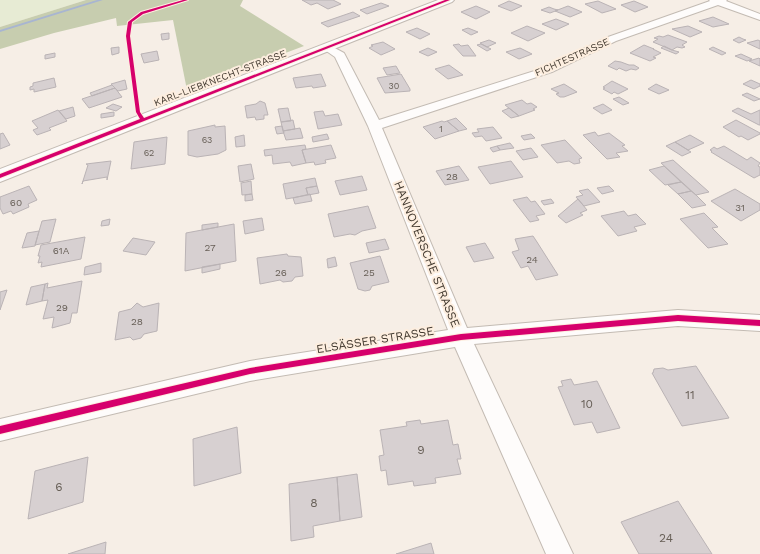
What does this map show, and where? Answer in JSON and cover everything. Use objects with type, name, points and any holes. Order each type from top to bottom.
[{"type":"street","name":"KARL-LIEBKNECHT-STRASSE","points":[[0,176],[448,0]]},
{"type":"street","points":[[718,0],[760,18]]},
{"type":"street","name":"FICHTESTRASSE","points":[[375,126],[548,70],[612,39],[718,0]]},
{"type":"street","name":"HANNOVERSCHE STRASSE","points":[[327,48],[340,55],[375,126],[461,337],[560,554]]},
{"type":"street","name":"ELSÄSSER STRASSE","points":[[0,430],[250,371],[461,337],[678,318],[760,323]]},
{"type":"green space","points":[[0,0],[86,0],[0,27]]},
{"type":"green space","points":[[86,0],[243,0],[240,6],[304,46],[187,90],[173,20],[117,26],[116,18],[54,33],[0,49],[0,27]]},
{"type":"building","points":[[302,0],[333,0],[341,4],[328,9],[317,3],[311,5]]},
{"type":"building","points":[[509,1],[522,6],[511,11],[498,6]]},
{"type":"building","points":[[598,1],[616,9],[602,13],[585,4]]},
{"type":"building","points":[[634,1],[648,7],[635,12],[621,5]]},
{"type":"building","points":[[381,3],[389,6],[367,14],[360,10]]},
{"type":"building","points":[[476,6],[490,12],[476,19],[461,12]]},
{"type":"building","points":[[568,6],[582,12],[570,17],[555,11]]},
{"type":"building","points":[[549,7],[558,10],[550,13],[541,10]]},
{"type":"building","points":[[353,12],[360,16],[328,27],[321,23]]},
{"type":"building","points":[[713,17],[729,24],[713,27],[699,21]]},
{"type":"building","points":[[556,19],[569,24],[556,30],[542,24]]},
{"type":"building","points":[[527,26],[545,33],[528,41],[511,33]]},
{"type":"building","points":[[688,26],[702,32],[690,37],[672,29]]},
{"type":"building","points":[[417,28],[430,34],[420,39],[406,32]]},
{"type":"building","points":[[468,28],[478,32],[471,35],[462,30]]},
{"type":"building","points":[[169,33],[169,39],[162,40],[161,34]]},
{"type":"building","points":[[668,35],[687,42],[682,45],[685,47],[677,47],[672,50],[653,42],[658,39],[654,38]]},
{"type":"building","points":[[739,37],[746,40],[739,43],[733,40]]},
{"type":"building","points":[[489,40],[496,43],[487,47],[480,43]]},
{"type":"building","points":[[758,40],[760,41],[760,49],[747,43]]},
{"type":"building","points":[[383,42],[395,49],[381,55],[369,48],[373,46],[371,45]]},
{"type":"building","points":[[459,44],[461,46],[468,45],[476,56],[463,56],[453,45]]},
{"type":"building","points":[[481,44],[491,49],[487,51],[477,45]]},
{"type":"building","points":[[644,45],[661,53],[653,57],[656,58],[650,61],[630,53]]},
{"type":"building","points":[[664,46],[679,52],[676,54],[661,48]]},
{"type":"building","points":[[119,47],[119,53],[112,55],[111,48]]},
{"type":"building","points":[[713,47],[726,53],[722,55],[709,49]]},
{"type":"building","points":[[428,48],[437,52],[428,56],[419,52]]},
{"type":"building","points":[[520,48],[532,54],[519,59],[506,52]]},
{"type":"building","points":[[157,51],[159,60],[144,63],[141,54]]},
{"type":"building","points":[[55,53],[55,57],[45,59],[45,55]]},
{"type":"building","points":[[741,54],[752,59],[747,61],[735,56]]},
{"type":"building","points":[[759,58],[760,66],[749,61]]},
{"type":"building","points":[[615,61],[634,65],[639,68],[636,70],[631,69],[626,71],[619,68],[617,70],[608,66]]},
{"type":"building","points":[[449,65],[463,75],[448,79],[435,69]]},
{"type":"building","points":[[396,66],[400,73],[387,75],[383,68]]},
{"type":"building","points":[[321,74],[326,86],[296,88],[293,78]]},
{"type":"building","points":[[401,74],[410,91],[385,93],[377,78]]},
{"type":"building","points":[[54,78],[56,87],[34,92],[34,89],[30,90],[33,83]]},
{"type":"building","points":[[125,80],[127,89],[118,91],[111,84]]},
{"type":"building","points":[[751,80],[760,84],[760,86],[754,89],[743,84]]},
{"type":"building","points":[[612,81],[628,89],[618,94],[614,92],[612,94],[603,89],[605,88],[603,87]]},
{"type":"building","points":[[564,84],[577,92],[560,97],[556,94],[559,93],[551,89]]},
{"type":"building","points":[[656,84],[669,90],[659,94],[648,89]]},
{"type":"building","points":[[112,85],[115,88],[92,96],[90,93]]},
{"type":"building","points":[[115,88],[122,97],[89,108],[82,99]]},
{"type":"building","points":[[747,93],[760,99],[754,101],[742,95]]},
{"type":"building","points":[[619,97],[629,103],[623,105],[613,99]]},
{"type":"building","points":[[522,100],[527,104],[531,103],[537,107],[533,109],[535,110],[519,116],[505,105]]},
{"type":"building","points":[[260,101],[265,103],[268,115],[264,115],[264,119],[256,120],[255,117],[247,118],[245,106],[256,104]]},
{"type":"building","points":[[113,104],[122,107],[116,111],[106,108]]},
{"type":"building","points":[[603,104],[612,110],[602,114],[593,108]]},
{"type":"building","points":[[73,107],[75,116],[66,119],[59,111]]},
{"type":"building","points":[[288,108],[291,121],[281,122],[278,109]]},
{"type":"building","points":[[509,108],[519,116],[511,118],[502,111]]},
{"type":"building","points":[[738,108],[751,114],[760,110],[760,125],[732,111]]},
{"type":"building","points":[[58,110],[67,121],[49,128],[51,130],[37,135],[33,130],[38,128],[32,121]]},
{"type":"building","points":[[323,111],[325,116],[338,114],[342,125],[318,129],[314,112]]},
{"type":"building","points":[[114,112],[114,116],[101,118],[101,114]]},
{"type":"building","points":[[456,118],[467,129],[459,131],[447,121]]},
{"type":"building","points":[[293,120],[295,129],[283,131],[281,122]]},
{"type":"building","points":[[736,120],[760,134],[748,140],[741,136],[739,137],[723,127]]},
{"type":"building","points":[[442,121],[447,121],[459,131],[435,139],[423,127]]},
{"type":"building","points":[[215,125],[215,127],[225,126],[226,150],[218,154],[197,157],[188,155],[188,131]]},
{"type":"building","points":[[282,126],[284,133],[277,134],[275,127]]},
{"type":"building","points":[[493,127],[502,138],[486,141],[482,136],[475,137],[472,133],[479,132],[477,129]]},
{"type":"building","points":[[300,128],[303,138],[286,140],[283,131]]},
{"type":"building","points":[[595,132],[598,136],[609,133],[625,145],[622,146],[628,151],[616,153],[620,157],[607,159],[583,135]]},
{"type":"building","points":[[3,133],[10,145],[0,149],[0,134]]},
{"type":"building","points":[[327,134],[329,139],[313,142],[312,137]]},
{"type":"building","points":[[531,134],[535,138],[524,140],[521,136]]},
{"type":"building","points":[[244,135],[245,146],[236,147],[235,137]]},
{"type":"building","points":[[690,135],[704,143],[688,150],[675,142]]},
{"type":"building","points":[[167,137],[165,164],[131,169],[134,142]]},
{"type":"building","points":[[565,140],[582,158],[579,159],[580,163],[574,164],[569,161],[557,163],[541,145]]},
{"type":"building","points":[[675,142],[691,152],[682,156],[666,146]]},
{"type":"building","points":[[510,143],[514,148],[500,150],[497,146]]},
{"type":"building","points":[[305,145],[306,149],[302,150],[306,163],[292,166],[290,162],[273,164],[272,155],[265,156],[264,150]]},
{"type":"building","points":[[331,145],[336,158],[325,160],[326,163],[315,165],[314,162],[306,163],[302,150]]},
{"type":"building","points":[[497,146],[500,150],[493,152],[490,148]]},
{"type":"building","points":[[724,146],[747,160],[751,157],[760,163],[758,166],[760,167],[760,175],[754,178],[710,150],[714,147],[717,149]]},
{"type":"building","points":[[531,148],[538,157],[523,160],[516,151]]},
{"type":"building","points":[[673,160],[709,192],[696,195],[661,163]]},
{"type":"building","points":[[111,161],[107,180],[107,177],[83,181],[82,184],[88,165],[86,164]]},
{"type":"building","points":[[511,161],[523,177],[490,184],[478,167]]},
{"type":"building","points":[[251,164],[254,179],[240,182],[238,166]]},
{"type":"building","points":[[459,166],[469,180],[445,185],[436,171]]},
{"type":"building","points":[[664,166],[681,182],[665,185],[649,170]]},
{"type":"building","points":[[362,176],[367,190],[340,195],[335,181]]},
{"type":"building","points":[[315,178],[317,186],[306,188],[308,195],[286,199],[283,184]]},
{"type":"building","points":[[251,181],[252,194],[242,195],[241,183]]},
{"type":"building","points":[[681,182],[691,191],[678,194],[668,185]]},
{"type":"building","points":[[29,186],[37,200],[28,204],[29,207],[13,214],[11,211],[3,214],[0,208],[0,197]]},
{"type":"building","points":[[317,186],[319,193],[308,195],[306,188]]},
{"type":"building","points":[[609,186],[614,191],[602,194],[597,188]]},
{"type":"building","points":[[588,189],[600,202],[584,206],[576,197],[583,195],[579,191]]},
{"type":"building","points":[[735,189],[760,204],[760,210],[741,221],[711,201]]},
{"type":"building","points":[[691,191],[706,205],[692,208],[678,194]]},
{"type":"building","points":[[252,194],[253,200],[245,201],[245,195]]},
{"type":"building","points":[[310,194],[312,201],[295,204],[293,198]]},
{"type":"building","points":[[527,197],[531,202],[535,201],[545,214],[536,216],[539,220],[530,222],[513,200]]},
{"type":"building","points":[[551,199],[554,203],[544,205],[541,201]]},
{"type":"building","points":[[578,199],[587,210],[580,213],[583,215],[566,223],[558,216]]},
{"type":"building","points":[[368,206],[376,228],[362,231],[355,235],[350,234],[334,237],[328,214]]},
{"type":"building","points":[[624,211],[628,216],[636,214],[646,224],[634,227],[637,231],[618,236],[601,216]]},
{"type":"building","points":[[704,213],[718,227],[712,228],[728,244],[708,248],[680,219]]},
{"type":"building","points":[[262,218],[264,230],[245,234],[243,221]]},
{"type":"building","points":[[56,219],[50,242],[35,245],[42,221]]},
{"type":"building","points":[[110,219],[109,225],[101,226],[102,221]]},
{"type":"building","points":[[218,223],[218,227],[202,230],[202,225]]},
{"type":"building","points":[[234,224],[236,261],[185,271],[186,233]]},
{"type":"building","points":[[39,231],[35,246],[22,248],[27,233]]},
{"type":"building","points":[[533,236],[558,275],[536,280],[528,266],[521,268],[512,252],[519,250],[515,239]]},
{"type":"building","points":[[85,237],[81,259],[41,267],[42,262],[38,263],[41,245]]},
{"type":"building","points":[[133,238],[155,242],[146,255],[123,251]]},
{"type":"building","points":[[385,239],[389,249],[369,253],[366,243]]},
{"type":"building","points":[[485,243],[494,258],[474,262],[466,247]]},
{"type":"building","points":[[287,254],[288,256],[301,257],[303,276],[295,277],[292,281],[283,282],[280,280],[260,284],[257,258]]},
{"type":"building","points":[[380,256],[389,282],[372,286],[370,290],[365,291],[358,289],[350,263]]},
{"type":"building","points":[[335,257],[337,266],[328,268],[327,259]]},
{"type":"building","points":[[101,263],[101,272],[84,275],[85,267]]},
{"type":"building","points":[[220,264],[220,269],[202,273],[202,267]]},
{"type":"building","points":[[82,281],[77,313],[72,313],[70,323],[52,328],[54,317],[43,319],[48,300],[42,301],[45,284],[48,283],[47,288]]},
{"type":"building","points":[[45,284],[42,301],[26,305],[31,287]]},
{"type":"building","points":[[7,290],[0,310],[0,292]]},
{"type":"building","points":[[137,303],[143,307],[159,303],[157,331],[144,334],[141,338],[133,340],[130,337],[115,340],[119,312],[131,309]]},
{"type":"building","points":[[696,366],[729,418],[682,426],[652,373],[654,369],[663,368],[668,370]]},
{"type":"building","points":[[571,379],[574,385],[597,381],[620,428],[597,433],[592,422],[574,425],[558,387],[563,386],[561,381]]},
{"type":"building","points":[[420,420],[421,424],[448,420],[453,445],[458,444],[461,459],[457,459],[461,474],[435,478],[436,483],[414,486],[413,481],[388,485],[386,470],[381,471],[379,456],[384,455],[380,430],[407,426],[406,422]]},
{"type":"building","points":[[237,427],[241,473],[194,486],[193,439]]},
{"type":"building","points":[[88,457],[83,502],[28,519],[35,471]]},
{"type":"building","points":[[357,474],[362,517],[340,521],[337,477]]},
{"type":"building","points":[[337,477],[340,521],[313,526],[314,537],[291,541],[289,484]]},
{"type":"building","points":[[678,501],[712,554],[639,554],[621,522]]},
{"type":"building","points":[[106,542],[105,554],[68,554]]},
{"type":"building","points":[[431,543],[434,554],[396,554]]},
{"type":"waterway","points":[[0,31],[101,0]]},
{"type":"cycle path","points":[[142,119],[138,112],[128,36],[130,22],[142,13],[186,0]]},
{"type":"cycle path","points":[[0,176],[448,0]]},
{"type":"cycle path","points":[[0,430],[250,371],[461,337],[678,318],[760,323]]}]
